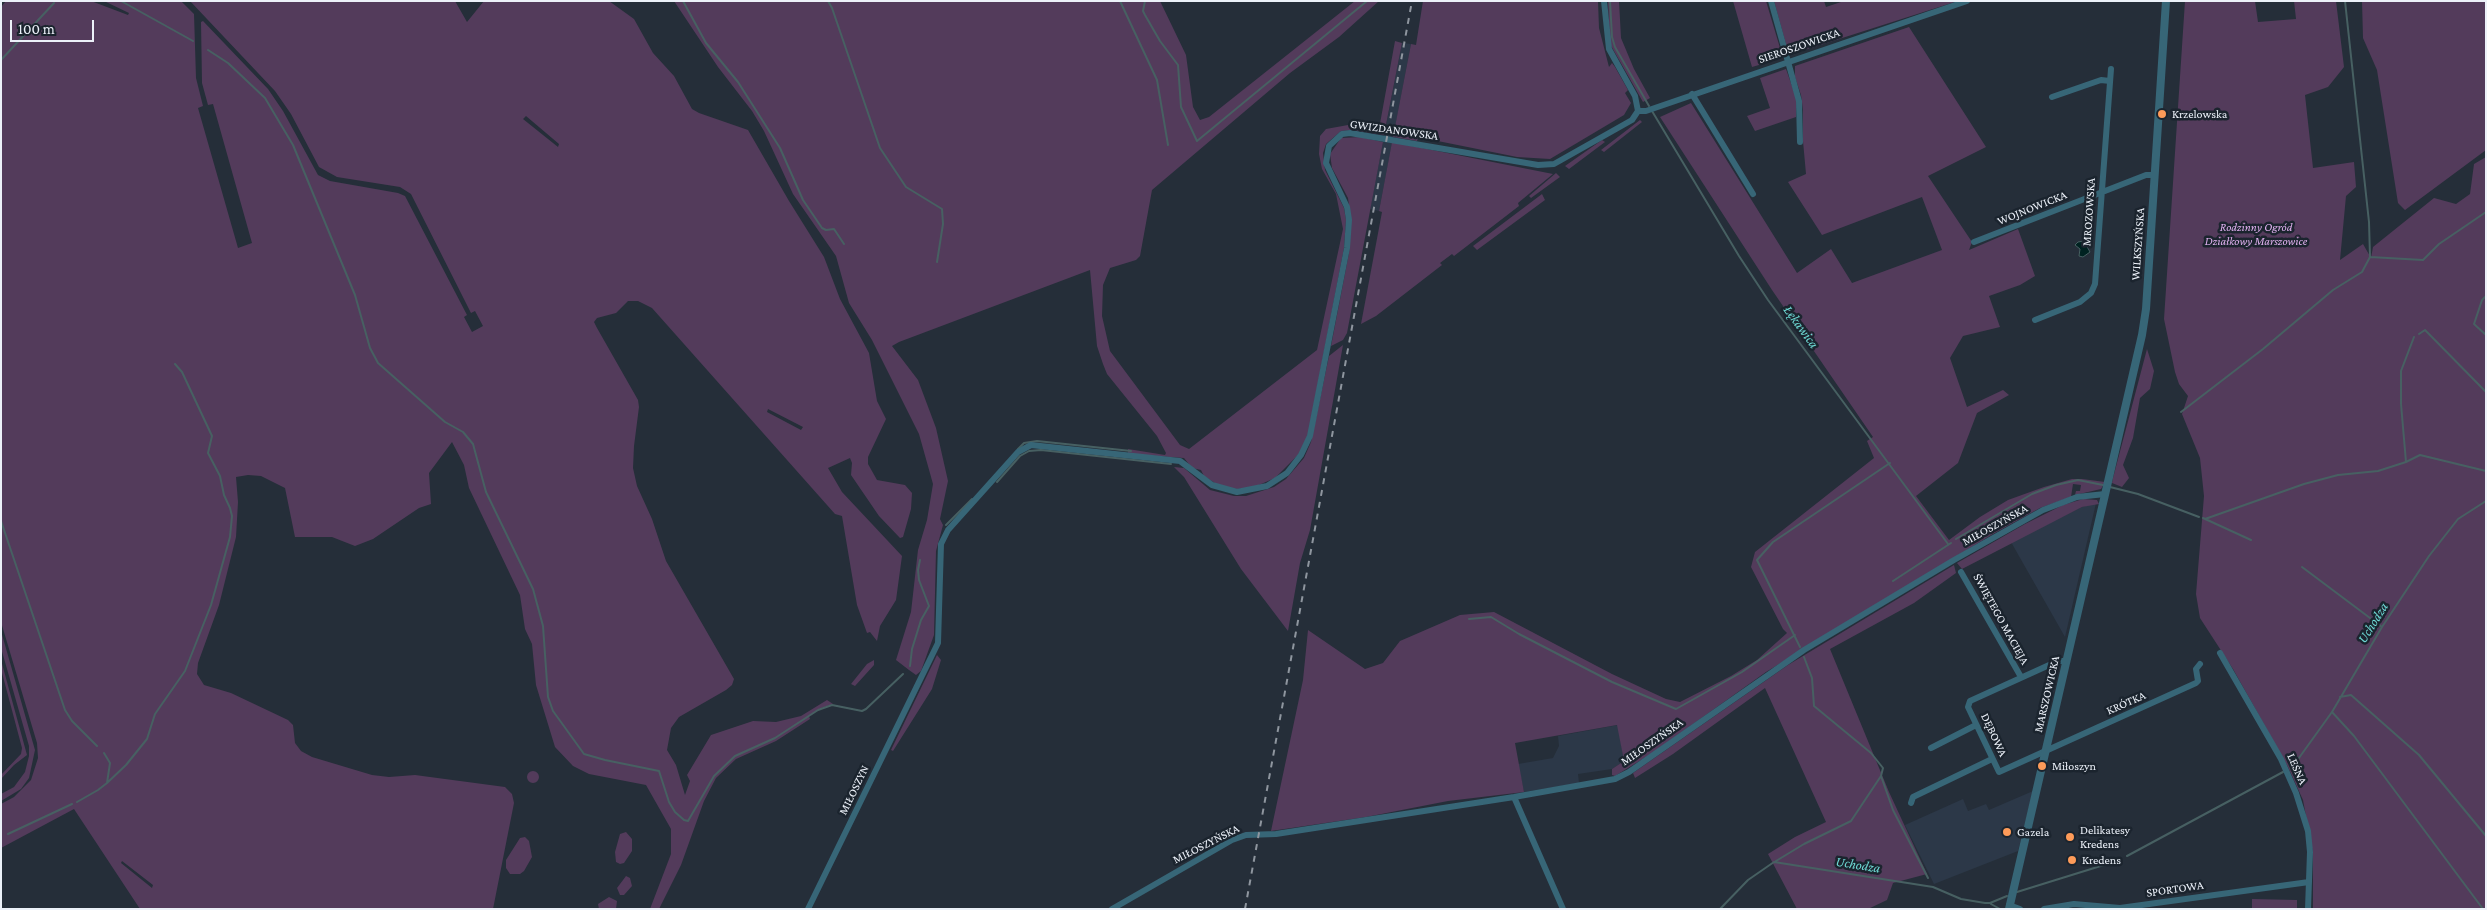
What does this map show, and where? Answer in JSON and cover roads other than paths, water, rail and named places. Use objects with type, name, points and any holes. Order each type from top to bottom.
[{"type":"street","points":[[1604,1],[1608,49],[1635,96],[1638,111]]},
{"type":"street","points":[[1771,1],[1799,101],[1800,142]]},
{"type":"street","name":"SIEROSZOWICKA","points":[[1638,111],[1646,111],[1967,1]]},
{"type":"street","name":"WILKSZYŃSKA","points":[[2107,484],[2146,309],[2166,1]]},
{"type":"street","name":"MROZOWSKA","points":[[2034,320],[2080,302],[2094,289],[2111,69]]},
{"type":"street","points":[[2052,97],[2101,80],[2110,81]]},
{"type":"street","points":[[1692,94],[1753,194]]},
{"type":"street","name":"GWIZDANOWSKA","points":[[1180,461],[1199,477],[1220,489],[1237,492],[1253,490],[1267,486],[1287,473],[1306,445],[1316,409],[1349,233],[1347,207],[1326,163],[1326,154],[1334,139],[1342,134],[1350,133],[1548,165],[1632,120],[1638,111]]},
{"type":"street","name":"WOJNOWICKA","points":[[1974,242],[2146,175],[2154,175]]},
{"type":"street","name":"MIŁOSZYN","points":[[808,909],[936,648],[939,635],[941,550],[944,538],[1018,452],[1025,447],[1036,445],[1180,461]]},
{"type":"street","name":"MARSZOWICKA","points":[[2009,907],[2107,484]]},
{"type":"street","name":"MIŁOSZYŃSKA","points":[[1112,909],[1232,840],[1246,835],[1276,834],[1514,797],[1603,782],[1624,775],[1804,650],[1954,560],[2044,510],[2077,497],[2105,494]]},
{"type":"street","name":"ŚWIĘTEGO MACIEJA","points":[[1961,572],[2021,677]]},
{"type":"street","name":"LEŚNA","points":[[2220,653],[2281,760],[2296,793],[2308,831],[2310,852],[2308,909]]},
{"type":"street","name":"DĘBOWA","points":[[2045,752],[1999,772],[1968,707],[1970,701],[2021,677],[2058,661],[2066,661]]},
{"type":"street","name":"KRÓTKA","points":[[2045,752],[2196,683],[2198,681],[2196,669],[2200,664]]},
{"type":"street","points":[[1931,748],[1976,725]]},
{"type":"street","points":[[1911,803],[1912,796],[1992,759]]},
{"type":"street","points":[[1514,797],[1563,909]]},
{"type":"street","name":"SPORTOWA","points":[[2044,909],[2074,904],[2120,908],[2309,882]]},
{"type":"street","points":[[2009,907],[2020,909]]},
{"type":"waterway","points":[[121,1],[193,41]]},
{"type":"waterway","points":[[683,1],[706,43],[738,82],[780,148],[803,200],[822,228],[826,230],[834,229],[844,244]]},
{"type":"waterway","points":[[828,1],[880,148],[906,187],[942,209],[943,224],[937,262]]},
{"type":"waterway","points":[[1120,1],[1157,80],[1168,145]]},
{"type":"waterway","points":[[1145,1],[1143,11],[1145,15],[1160,41],[1178,65],[1181,107],[1197,141],[1367,1]]},
{"type":"waterway","name":"Łękawica","points":[[1610,1],[1612,37],[1615,47],[1649,106]]},
{"type":"waterway","points":[[2345,1],[2369,222],[2370,257]]},
{"type":"waterway","points":[[1,60],[54,3]]},
{"type":"waterway","points":[[208,50],[228,63],[265,98],[293,145],[355,295],[370,348],[378,363],[445,422],[463,432],[473,444],[486,492],[533,589],[543,626],[548,697],[553,711],[584,754],[659,771],[669,802],[675,812],[688,821],[714,776],[735,756],[775,738],[818,710],[832,705],[862,711],[903,674]]},
{"type":"waterway","name":"Łękawica","points":[[1652,111],[1739,256],[1768,300],[1948,544]]},
{"type":"waterway","points":[[2181,412],[2263,349],[2333,290],[2362,272],[2370,257],[2423,260],[2439,244],[2486,212]]},
{"type":"waterway","points":[[2486,296],[2482,300],[2474,324],[2486,335]]},
{"type":"waterway","points":[[2419,334],[2425,330],[2486,392]]},
{"type":"waterway","points":[[2406,462],[2401,404],[2401,371],[2414,337]]},
{"type":"waterway","points":[[107,783],[126,765],[147,739],[155,714],[185,671],[211,605],[230,537],[232,516],[230,508],[224,495],[220,476],[208,453],[212,436],[182,372],[175,364]]},
{"type":"waterway","points":[[1018,449],[1024,443],[1037,441],[1131,451]]},
{"type":"waterway","points":[[997,482],[1020,456],[1029,451],[1041,450],[1171,464]]},
{"type":"waterway","points":[[2205,519],[2304,484],[2338,475],[2378,471],[2406,462],[2420,455],[2486,471]]},
{"type":"waterway","points":[[1800,647],[1757,560],[1773,542],[1890,463]]},
{"type":"waterway","points":[[1956,539],[2032,494],[2056,485],[2078,480],[2103,485]]},
{"type":"waterway","points":[[2110,487],[2138,494],[2199,517]]},
{"type":"waterway","points":[[946,525],[972,499]]},
{"type":"waterway","name":"Uchodza","points":[[2291,769],[2332,712],[2382,627],[2429,556],[2458,519],[2486,501]]},
{"type":"waterway","points":[[2203,518],[2251,540]]},
{"type":"waterway","points":[[1,521],[65,710],[72,721],[97,746]]},
{"type":"waterway","points":[[1893,581],[1951,543]]},
{"type":"waterway","points":[[910,666],[912,649],[921,620],[929,606],[919,580],[920,560]]},
{"type":"waterway","points":[[2302,567],[2382,627]]},
{"type":"waterway","points":[[1469,619],[1491,617],[1519,634],[1612,682],[1676,709],[1742,672],[1795,635]]},
{"type":"waterway","points":[[1804,657],[1812,678],[1814,706],[1871,753],[1883,768],[1881,776],[1893,810],[1928,878]]},
{"type":"waterway","points":[[2340,697],[2351,695],[2419,755],[2486,836]]},
{"type":"waterway","points":[[2332,712],[2354,736],[2483,909]]},
{"type":"waterway","points":[[77,802],[107,783],[110,763],[104,753]]},
{"type":"waterway","name":"Uchodza","points":[[2127,856],[2283,772]]},
{"type":"waterway","points":[[1776,861],[1804,844],[1851,821],[1881,776]]},
{"type":"waterway","points":[[8,834],[72,804]]},
{"type":"waterway","name":"Uchodza","points":[[2017,892],[2120,860]]},
{"type":"waterway","name":"Uchodza","points":[[1720,909],[1748,880],[1774,862],[1933,887],[1961,899],[1985,903],[1990,903],[2007,896]]},
{"type":"waterway","points":[[1991,904],[2000,909]]},
{"type":"railway","points":[[1245,909],[1412,1]]},
{"type":"place","name":"Krzelowska","points":[[2162,114]]},
{"type":"place","name":"Miłoszyn","points":[[2042,766]]},
{"type":"place","name":"Gazela","points":[[2007,832]]},
{"type":"place","name":"Delikatesy Kredens","points":[[2070,837]]},
{"type":"place","name":"Kredens","points":[[2072,860]]},
{"type":"park label","name":"Rodzinny Ogród Działkowy Marszowice","points":[[2256,234]]}]
